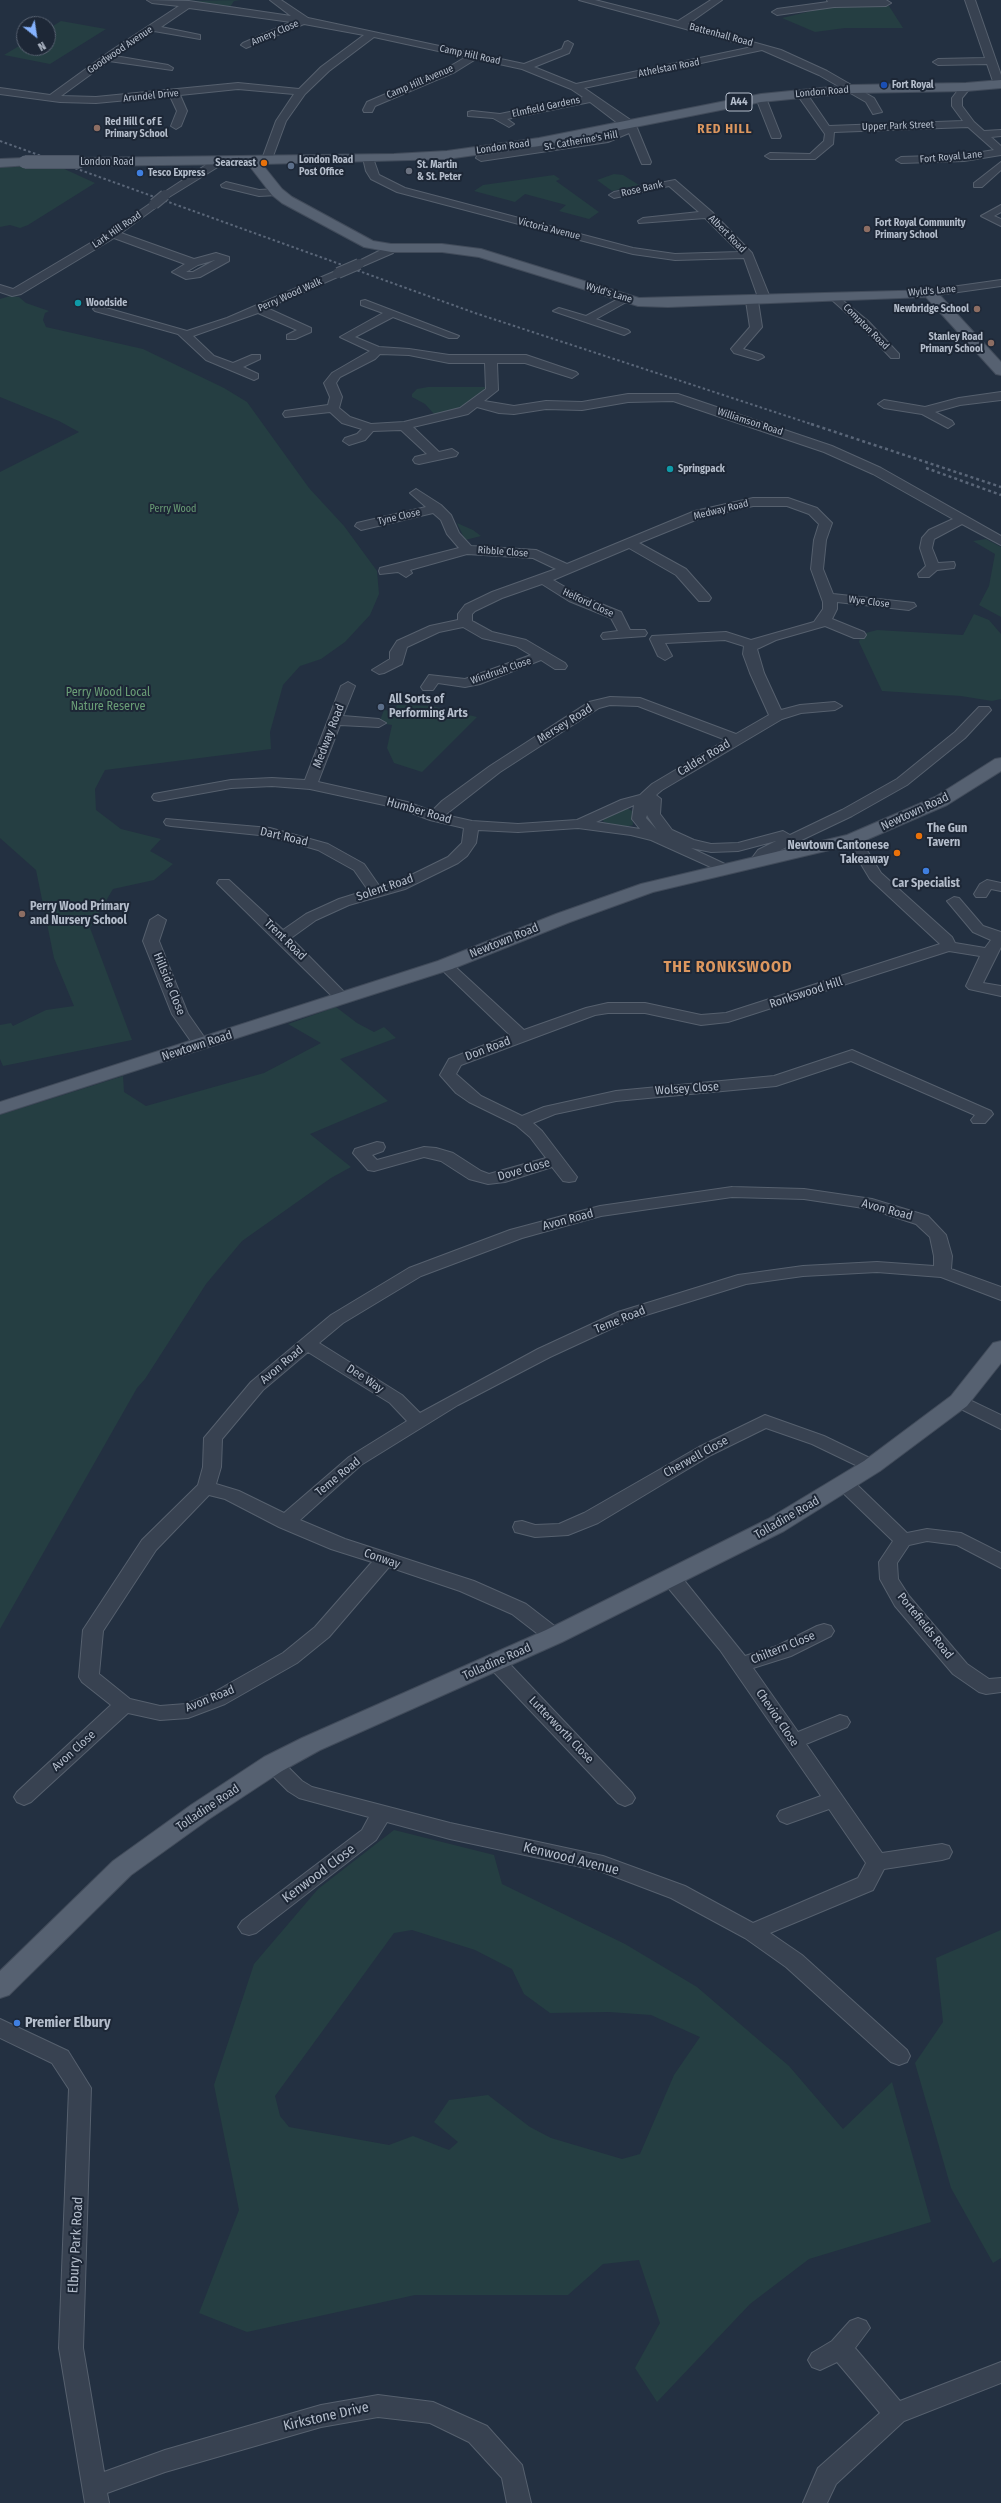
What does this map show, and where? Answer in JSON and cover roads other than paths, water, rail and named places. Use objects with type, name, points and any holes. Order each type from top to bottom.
[{"type":"main road","name":"London Road","points":[[0,163],[425,156],[473,152],[539,142],[761,98],[851,89],[966,87],[1000,84]]},
{"type":"main road","name":"Wyld's Lane","points":[[252,160],[277,192],[298,208],[357,239],[391,248],[442,248],[482,253],[522,264],[624,299],[652,303],[836,298],[930,292]]},
{"type":"main road","points":[[930,292],[1001,371]]},
{"type":"main road","name":"Newtown Road","points":[[0,1108],[445,965],[563,918],[647,888],[696,874],[756,862],[853,839],[940,801],[1001,763]]},
{"type":"main road","name":"Tolladine Road","points":[[0,1988],[122,1868],[200,1812],[273,1764],[311,1744],[554,1636],[672,1579],[776,1525],[846,1484],[959,1401],[1001,1348]]},
{"type":"street","name":"Camp Hill Road","points":[[152,0],[302,20],[525,67],[575,87],[629,125]]},
{"type":"street","points":[[275,0],[300,17],[302,20]]},
{"type":"street","name":"Battenhall Road","points":[[584,0],[681,24],[762,47],[812,68],[851,89],[870,100],[878,112]]},
{"type":"street","points":[[681,24],[717,0]]},
{"type":"street","points":[[970,0],[990,61],[1000,84]]},
{"type":"street","points":[[778,12],[833,2],[886,3]]},
{"type":"street","name":"Goodwood Avenue","points":[[52,98],[108,58],[189,4]]},
{"type":"street","name":"Amery Close","points":[[246,45],[302,20]]},
{"type":"street","points":[[152,28],[197,37]]},
{"type":"street","points":[[267,159],[281,121],[301,92],[325,69],[372,34]]},
{"type":"street","points":[[525,67],[566,51],[568,44]]},
{"type":"street","name":"Athelstan Road","points":[[575,87],[720,58],[762,47]]},
{"type":"street","name":"Camp Hill Avenue","points":[[368,110],[371,104],[452,70],[475,56]]},
{"type":"street","points":[[108,58],[168,68]]},
{"type":"street","points":[[938,62],[1001,60]]},
{"type":"street","name":"Arundel Drive","points":[[0,91],[52,98],[116,100],[238,86],[301,92]]},
{"type":"street","points":[[966,87],[956,102],[970,124],[979,134],[1001,151]]},
{"type":"street","points":[[174,93],[182,111],[176,126]]},
{"type":"street","points":[[770,156],[805,158],[816,155],[829,142],[830,134],[801,93]]},
{"type":"street","name":"Elmfield Gardens","points":[[472,114],[500,117],[592,98]]},
{"type":"street","points":[[761,98],[776,136]]},
{"type":"street","name":"Elmfield Gardens","points":[[500,117],[509,124]]},
{"type":"street","name":"Upper Park Street","points":[[826,129],[970,124]]},
{"type":"street","points":[[629,125],[646,162]]},
{"type":"street","name":"St. Catherine's Hill","points":[[480,158],[608,139],[629,125]]},
{"type":"street","points":[[979,134],[1001,133]]},
{"type":"street","name":"Fort Royal Lane","points":[[901,160],[964,158],[1001,151]]},
{"type":"street","name":"Victoria Avenue","points":[[368,158],[371,171],[375,177],[401,190],[633,251],[675,257],[748,255]]},
{"type":"street","name":"Lark Hill Road","points":[[0,288],[12,294],[113,234],[165,195],[217,163],[218,160]]},
{"type":"street","points":[[978,184],[1001,165]]},
{"type":"street","points":[[989,176],[1001,178]]},
{"type":"street","name":"Albert Road","points":[[671,182],[708,214],[748,255],[758,300],[756,327],[737,349],[738,351],[758,358]]},
{"type":"street","name":"Rose Bank","points":[[614,195],[671,182]]},
{"type":"street","points":[[226,185],[259,193],[277,192]]},
{"type":"street","points":[[1001,208],[986,216],[1001,223]]},
{"type":"street","points":[[644,221],[681,221],[708,214]]},
{"type":"street","points":[[113,234],[194,263]]},
{"type":"street","name":"Perry Wood Walk","points":[[186,335],[259,309],[389,251],[391,248]]},
{"type":"street","name":"Wyld's Lane","points":[[930,292],[1001,283]]},
{"type":"street","name":"Compton Road","points":[[836,298],[864,323],[895,356]]},
{"type":"street","points":[[587,320],[624,299]]},
{"type":"street","points":[[365,303],[453,336]]},
{"type":"street","points":[[99,309],[186,335],[210,358],[254,376]]},
{"type":"street","points":[[259,309],[307,330]]},
{"type":"street","points":[[559,311],[624,332]]},
{"type":"street","points":[[392,313],[346,337],[377,350],[409,352],[439,359],[533,360],[566,372],[544,378]]},
{"type":"street","points":[[291,337],[318,325]]},
{"type":"street","points":[[333,408],[336,397],[330,387],[332,379],[371,356],[377,350]]},
{"type":"street","points":[[233,368],[256,357]]},
{"type":"street","points":[[333,408],[346,420],[370,428],[404,426],[458,413],[478,403],[492,390],[491,359]]},
{"type":"street","points":[[925,411],[959,402],[1001,396]]},
{"type":"street","name":"Williamson Road","points":[[478,403],[499,409],[514,410],[546,405],[582,406],[628,398],[674,397],[828,449],[877,471],[1001,541]]},
{"type":"street","points":[[884,404],[925,411],[948,424]]},
{"type":"street","points":[[289,414],[333,408]]},
{"type":"street","points":[[404,426],[436,456]]},
{"type":"street","points":[[349,441],[361,437],[370,428]]},
{"type":"street","points":[[419,460],[452,453]]},
{"type":"street","name":"Ribble Close","points":[[416,493],[437,508],[447,518],[453,534],[467,550],[536,554],[566,569]]},
{"type":"street","name":"Medway Road","points":[[465,623],[465,614],[470,608],[497,595],[543,579],[699,514],[753,502],[788,502],[813,511],[826,523],[820,540],[817,569],[828,597],[830,609],[824,621]]},
{"type":"street","name":"Tyne Close","points":[[356,524],[437,508]]},
{"type":"street","points":[[949,565],[929,571],[926,548],[928,538],[933,533],[964,519]]},
{"type":"street","points":[[629,543],[681,572],[704,598]]},
{"type":"street","points":[[385,571],[404,570],[467,550]]},
{"type":"street","name":"Helford Close","points":[[543,579],[574,598],[616,615],[626,634]]},
{"type":"street","name":"Wye Close","points":[[828,597],[910,606]]},
{"type":"street","points":[[777,716],[750,654],[750,648],[771,637],[813,627],[824,621],[859,635]]},
{"type":"street","points":[[379,670],[397,660],[397,652],[402,644],[444,626],[465,623],[487,635],[521,643],[560,666]]},
{"type":"street","points":[[408,632],[424,635]]},
{"type":"street","points":[[608,636],[640,633]]},
{"type":"street","points":[[665,656],[657,639],[726,636],[754,645]]},
{"type":"street","name":"Windrush Close","points":[[431,682],[465,683],[475,681],[544,656]]},
{"type":"street","name":"Medway Road","points":[[310,786],[348,686]]},
{"type":"street","name":"Mersey Road","points":[[435,817],[447,804],[495,769],[588,709],[610,701],[640,702],[736,739]]},
{"type":"street","name":"Calder Road","points":[[578,824],[626,803],[645,798],[657,787],[777,716],[800,709],[835,706]]},
{"type":"street","points":[[756,862],[763,853],[814,827],[877,798],[902,782],[955,740],[984,710]]},
{"type":"street","points":[[335,720],[379,723]]},
{"type":"street","name":"Humber Road","points":[[159,797],[231,784],[272,782],[310,786],[402,805],[435,817],[472,825],[518,828],[578,824],[631,830],[656,837],[724,869]]},
{"type":"street","points":[[656,837],[639,819],[641,805],[645,798],[654,799],[653,814],[667,832],[689,843],[712,848],[738,847],[814,827]]},
{"type":"street","name":"Dart Road","points":[[171,822],[270,832],[323,847],[359,867],[378,894]]},
{"type":"street","name":"Solent Road","points":[[282,937],[311,917],[344,902],[378,894],[400,886],[457,856],[469,843],[472,825]]},
{"type":"street","points":[[853,839],[875,876],[947,940],[948,946],[989,953]]},
{"type":"street","name":"Humber Road","points":[[679,848],[694,862],[696,874]]},
{"type":"street","name":"Trent Road","points":[[224,883],[282,937],[343,999]]},
{"type":"street","points":[[954,901],[978,929],[1000,938],[989,953],[974,986],[1001,991]]},
{"type":"street","name":"Hillside Close","points":[[158,920],[151,941],[180,1014],[201,1044]]},
{"type":"street","name":"Ronkswood Hill","points":[[521,1036],[592,1011],[608,1008],[645,1008],[701,1020],[728,1017],[948,946]]},
{"type":"street","name":"Don Road","points":[[445,965],[521,1036],[455,1062],[450,1068],[448,1074],[462,1090],[475,1099],[522,1122],[536,1134],[569,1177]]},
{"type":"street","name":"Wolsey Close","points":[[522,1122],[550,1110],[616,1096],[776,1081],[857,1053],[985,1115]]},
{"type":"street","name":"Dove Close","points":[[377,1147],[356,1155],[374,1166],[424,1152],[436,1153],[475,1175],[488,1179],[499,1178],[556,1160]]},
{"type":"street","name":"Avon Road","points":[[384,1560],[350,1602],[322,1632],[290,1658],[218,1699],[188,1711],[160,1713],[124,1705],[89,1677],[93,1630],[149,1546],[206,1487],[212,1467],[213,1438],[257,1386],[337,1319],[415,1272],[516,1234],[600,1211],[732,1192],[812,1195],[872,1204],[922,1220],[938,1234],[943,1256],[942,1272]]},
{"type":"street","name":"Teme Road","points":[[286,1522],[355,1461],[452,1401],[544,1353],[624,1316],[744,1279],[803,1271],[877,1267],[942,1272],[969,1280],[1001,1294]]},
{"type":"street","name":"Dee Way","points":[[307,1344],[384,1391],[418,1422]]},
{"type":"street","points":[[959,1401],[1001,1423]]},
{"type":"street","name":"Cherwell Close","points":[[522,1526],[535,1531],[561,1530],[591,1518],[705,1451],[765,1421],[818,1440],[872,1466]]},
{"type":"street","points":[[846,1484],[903,1540],[927,1535],[961,1539],[1001,1561]]},
{"type":"street","name":"Conway","points":[[206,1487],[232,1495],[286,1522],[384,1560],[467,1586],[519,1608],[554,1636]]},
{"type":"street","name":"Portefields Road","points":[[903,1540],[888,1562],[889,1579],[902,1601],[960,1669],[986,1687],[1001,1685]]},
{"type":"street","name":"Cheviot Close","points":[[672,1579],[741,1665],[877,1862]]},
{"type":"street","name":"Chiltern Close","points":[[741,1665],[784,1651],[824,1631]]},
{"type":"street","name":"Lutterworth Close","points":[[497,1662],[625,1798]]},
{"type":"street","name":"Avon Close","points":[[24,1796],[124,1705]]},
{"type":"street","points":[[793,1742],[840,1722]]},
{"type":"street","name":"Kenwood Avenue","points":[[273,1764],[295,1786],[306,1793],[381,1814],[603,1864],[678,1892],[752,1932],[794,1961],[899,2056]]},
{"type":"street","points":[[787,1816],[835,1800]]},
{"type":"street","name":"Kenwood Close","points":[[249,1927],[369,1835],[381,1814]]},
{"type":"street","points":[[752,1932],[791,1914],[866,1884],[877,1862],[942,1852]]},
{"type":"street","name":"Elbury Park Road","points":[[0,2028],[60,2057],[80,2088],[77,2231],[71,2348],[96,2494]]},
{"type":"street","points":[[820,2360],[840,2348],[858,2328]]},
{"type":"street","points":[[840,2348],[896,2414]]},
{"type":"street","points":[[814,2503],[827,2476],[896,2414],[1001,2372]]},
{"type":"street","name":"Kirkstone Drive","points":[[96,2494],[165,2461],[321,2416],[378,2406],[433,2413],[478,2434],[513,2473],[519,2503]]},
{"type":"railway","points":[[0,141],[475,313],[814,425]]},
{"type":"railway","points":[[811,424],[1001,487]]},
{"type":"railway","points":[[926,468],[1001,495]]},
{"type":"place","name":"Fort Royal","points":[[884,85]]},
{"type":"place","name":"Red Hill C of E Primary School","points":[[97,128]]},
{"type":"place","name":"Seacreast","points":[[264,163]]},
{"type":"place","name":"London Road Post Office","points":[[291,166]]},
{"type":"place","name":"St. Martin & St. Peter","points":[[409,171]]},
{"type":"place","name":"Tesco Express","points":[[140,173]]},
{"type":"place","name":"Fort Royal Community Primary School","points":[[867,229]]},
{"type":"place","name":"Woodside","points":[[78,303]]},
{"type":"place","name":"Newbridge School","points":[[977,309]]},
{"type":"place","name":"Stanley Road Primary School","points":[[991,343]]},
{"type":"place","name":"Springpack","points":[[670,469]]},
{"type":"place","name":"All Sorts of Performing Arts","points":[[381,707]]},
{"type":"place","name":"The Gun Tavern","points":[[919,836]]},
{"type":"place","name":"Newtown Cantonese Takeaway","points":[[897,853]]},
{"type":"place","name":"Car Specialist","points":[[926,871]]},
{"type":"place","name":"Perry Wood Primary and Nursery School","points":[[22,914]]},
{"type":"place","name":"Premier Elbury","points":[[17,2023]]},
{"type":"district","name":"RED HILL","points":[[725,129]]},
{"type":"district","name":"THE RONKSWOOD","points":[[728,968]]},
{"type":"park label","name":"Perry Wood","points":[[173,509]]},
{"type":"park label","name":"Perry Wood Local Nature Reserve","points":[[108,700]]}]
